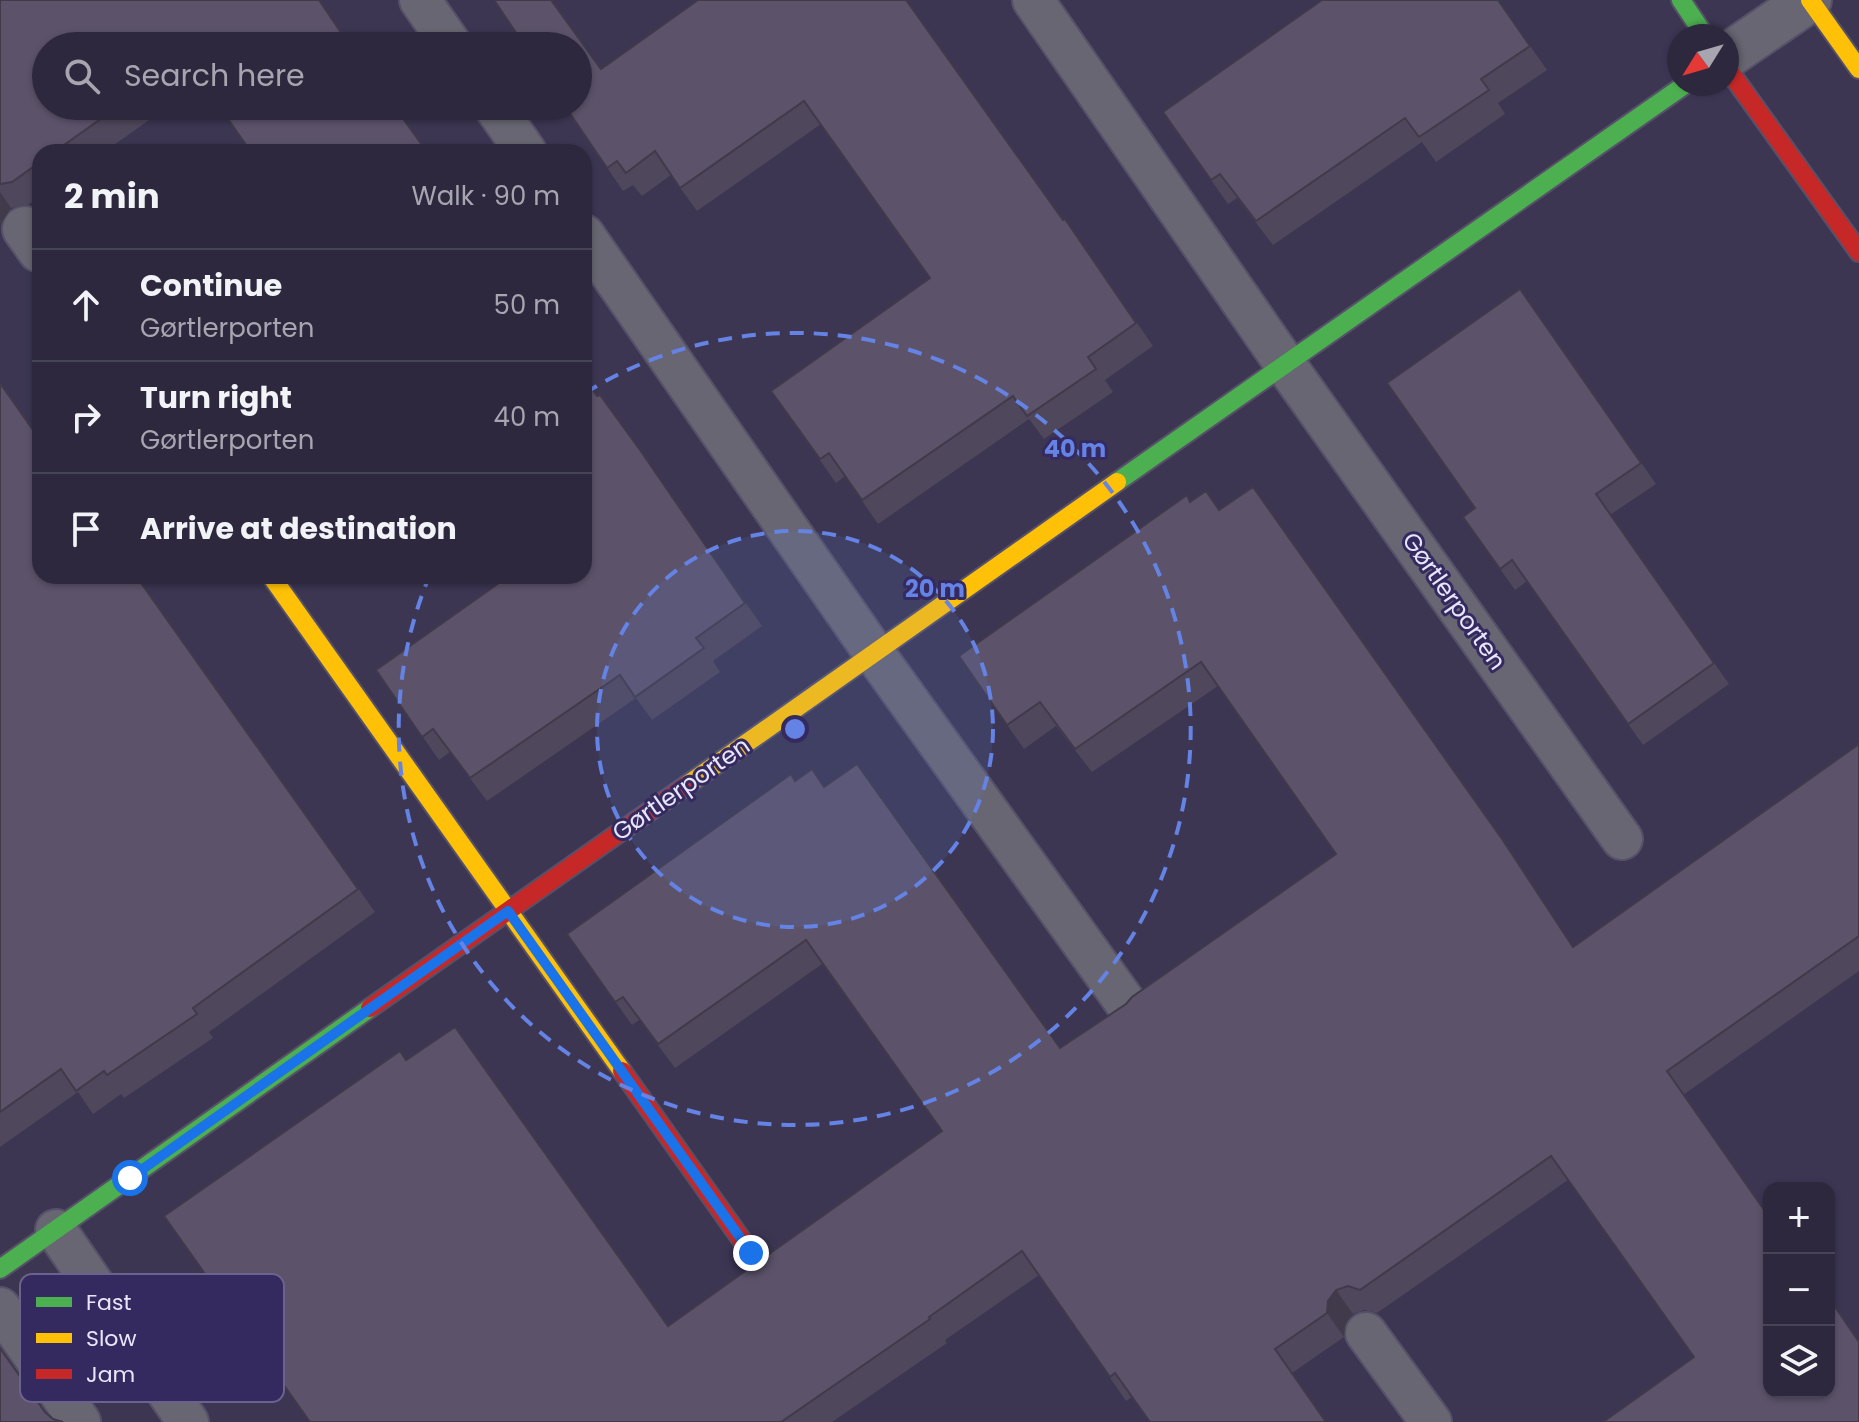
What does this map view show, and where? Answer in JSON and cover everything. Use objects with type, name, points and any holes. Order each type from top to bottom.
[{"type":"street","points":[[1681,0],[1697,24]]},
{"type":"street","points":[[1739,48],[1810,0],[1859,69]]},
{"type":"street","points":[[1739,85],[1859,252]]},
{"type":"street","name":"Gørtlerporten","points":[[0,1269],[1669,96]]},
{"type":"street","points":[[277,584],[751,1253]]},
{"type":"lane","points":[[420,0],[442,32]]},
{"type":"lane","name":"Gørtlerporten","points":[[1033,0],[1285,364],[1622,839]]},
{"type":"lane","points":[[504,120],[520,144]]},
{"type":"lane","points":[[592,247],[874,653],[1130,1009]]},
{"type":"lane","points":[[56,1230],[86,1274]]},
{"type":"lane","points":[[0,1308],[20,1336]]},
{"type":"lane","points":[[1366,1333],[1431,1422]]},
{"type":"lane","points":[[66,1402],[80,1422]]},
{"type":"lane","points":[[174,1402],[188,1422]]},
{"type":"building","points":[[0,0],[319,0],[341,32],[32,32],[32,120],[99,120],[65,144],[32,144],[32,168],[12,182],[0,184]]},
{"type":"building","points":[[494,0],[551,0],[574,32],[516,32]]},
{"type":"building","points":[[698,0],[906,0],[1065,219],[1136,323],[1088,357],[1096,369],[1027,416],[1013,396],[862,500],[829,453],[820,459],[771,391],[930,278],[804,101],[680,188],[655,151],[626,173],[617,161],[607,168],[574,120],[592,120],[592,57],[601,69]]},
{"type":"building","points":[[1322,0],[1498,0],[1530,46],[1481,79],[1489,90],[1419,137],[1405,118],[1256,221],[1220,174],[1211,180],[1163,112]]},
{"type":"building","points":[[229,120],[404,120],[421,144],[245,144]]},
{"type":"building","points":[[1520,289],[1641,463],[1596,494],[1714,663],[1628,724],[1512,560],[1500,569],[1463,517],[1475,508],[1387,383]]},
{"type":"building","points":[[0,383],[32,429],[32,584],[142,584],[358,889],[193,1008],[197,1014],[107,1075],[104,1071],[76,1091],[61,1069],[0,1112]]},
{"type":"building","points":[[592,389],[597,396],[600,395],[640,450],[745,603],[696,638],[704,648],[635,697],[620,675],[470,778],[433,729],[422,737],[376,670],[498,584],[592,584]]},
{"type":"building","points":[[1253,487],[1502,839],[1573,947],[1859,744],[1859,936],[1667,1071],[1763,1208],[1763,1398],[1835,1398],[1835,1307],[1859,1342],[1859,1422],[1603,1422],[1694,1357],[1551,1156],[1360,1290],[1348,1286],[1336,1290],[1328,1301],[1327,1313],[1275,1349],[1326,1422],[1150,1422],[1115,1373],[1110,1377],[1022,1251],[781,1422],[310,1422],[284,1385],[284,1274],[205,1274],[164,1216],[400,1051],[406,1060],[455,1027],[668,1326],[942,1131],[806,940],[658,1044],[623,997],[615,1002],[567,934],[791,774],[795,781],[812,769],[824,787],[857,764],[1060,1048],[1336,854],[1201,662],[1075,749],[1040,702],[1007,725],[959,656],[1187,495],[1190,502],[1206,491],[1219,510]]},
{"type":"building","points":[[0,1348],[20,1376],[20,1402],[38,1402],[53,1419],[63,1422],[0,1422]]},
{"type":"traffic: fast","points":[[1681,0],[1697,24]]},
{"type":"traffic: fast","points":[[1117,482],[1669,96]]},
{"type":"traffic: fast","points":[[0,1269],[370,1008]]},
{"type":"traffic: slow","points":[[1810,0],[1859,69]]},
{"type":"traffic: slow","points":[[687,785],[1117,482]]},
{"type":"traffic: slow","points":[[277,584],[622,1071]]},
{"type":"traffic: jam","points":[[1739,85],[1859,252]]},
{"type":"traffic: jam","points":[[370,1008],[687,785]]},
{"type":"traffic: jam","points":[[622,1071],[751,1253]]},
{"type":"route","points":[[130,1178],[508,911],[751,1253]]}]
